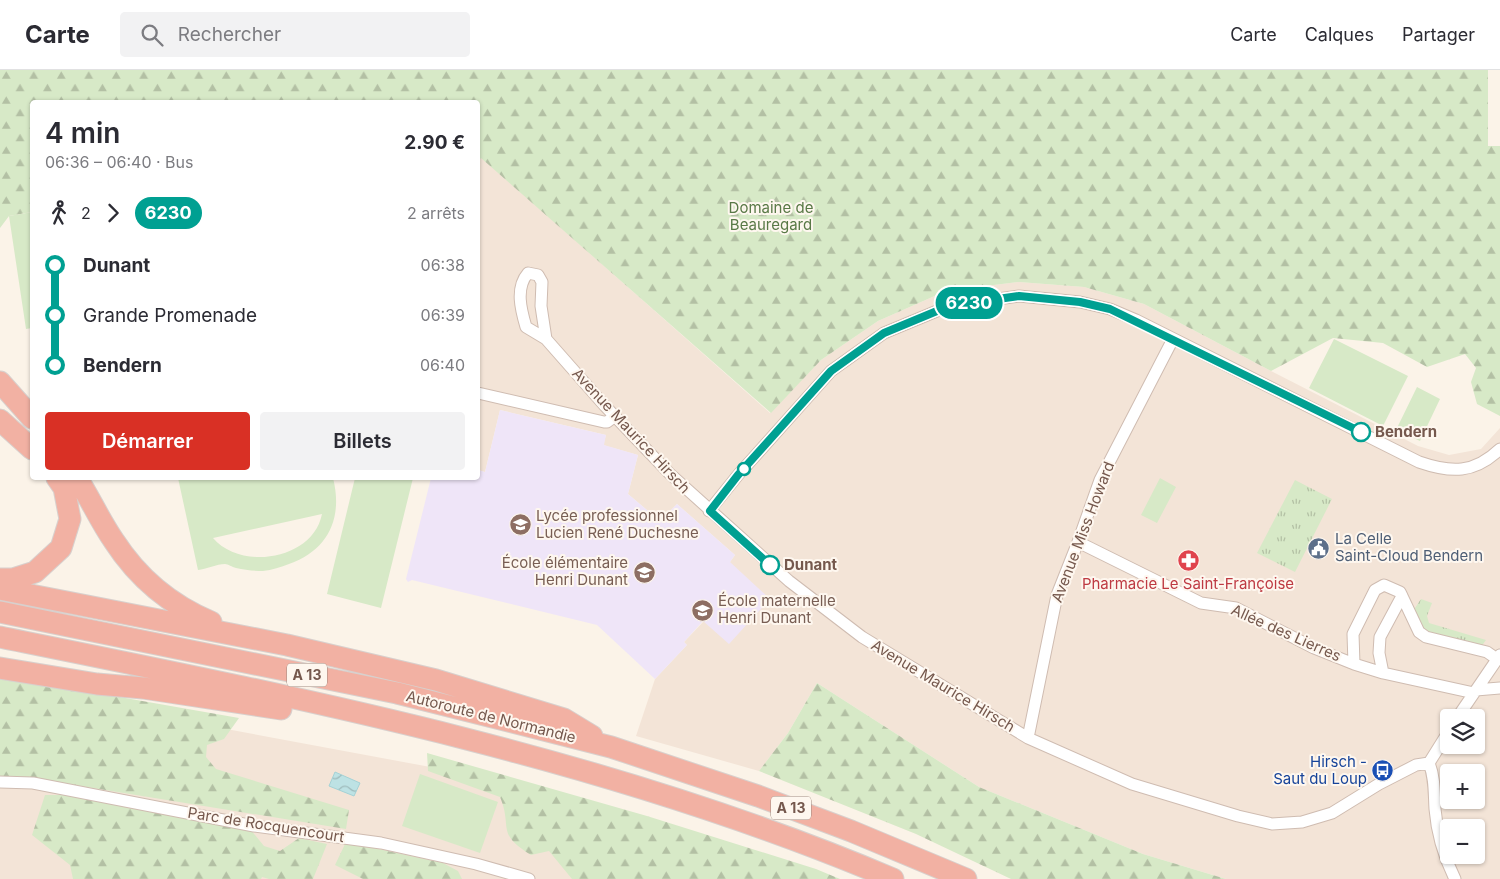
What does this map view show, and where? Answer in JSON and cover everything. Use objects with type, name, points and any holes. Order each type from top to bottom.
[{"type":"highway","points":[[0,382],[30,416]]},
{"type":"highway","points":[[0,420],[30,447]]},
{"type":"highway","points":[[0,579],[13,579],[35,572],[61,548],[70,519],[64,488],[58,480]]},
{"type":"highway","points":[[78,480],[113,540],[131,566],[160,594],[186,612],[210,621],[276,639],[287,646]]},
{"type":"highway","points":[[0,589],[287,646],[436,680],[564,719],[612,747]]},
{"type":"highway","name":"Autoroute de Normandie","points":[[0,612],[397,693],[612,747],[758,796],[850,831],[966,879]]},
{"type":"highway","name":"Autoroute de Normandie","points":[[0,637],[343,709],[499,747],[651,790],[770,831],[894,879]]},
{"type":"highway","points":[[0,656],[98,676],[143,688]]},
{"type":"highway","points":[[0,668],[97,684],[143,688],[306,713],[343,709]]},
{"type":"street","name":"Avenue Maurice Hirsch","points":[[546,339],[541,306],[542,282],[538,275],[528,273],[522,281],[522,310],[526,327],[546,339],[614,416],[669,473],[789,581],[862,637],[1028,738],[1132,784],[1238,816],[1272,824],[1302,822],[1332,812],[1416,765],[1429,763]]},
{"type":"street","points":[[710,511],[738,475],[831,371],[884,333],[949,306],[1019,296],[1080,302],[1110,309],[1419,462],[1455,470],[1476,466],[1489,459],[1500,449]]},
{"type":"street","name":"Avenue Miss Howard","points":[[1028,738],[1053,606],[1100,480],[1173,339]]},
{"type":"street","points":[[480,393],[604,422],[607,422],[614,416]]},
{"type":"street","name":"Allée des Lierres","points":[[1078,542],[1201,603],[1236,608],[1314,648],[1354,664],[1384,673],[1475,692],[1500,688]]},
{"type":"street","points":[[1354,664],[1353,634],[1375,590],[1384,585],[1400,592],[1419,632],[1426,637],[1488,652],[1499,657],[1463,709]]},
{"type":"street","points":[[1384,673],[1379,653],[1380,637],[1402,596]]},
{"type":"street","points":[[1440,745],[1429,763],[1433,774],[1438,830],[1445,857],[1456,879]]},
{"type":"street","name":"Parc de Rocquencourt","points":[[0,782],[33,783],[254,826],[381,843],[476,864],[529,879]]},
{"type":"shaded area","points":[[481,157],[770,413],[821,360],[878,321],[946,291],[1019,282],[1084,287],[1144,304],[1418,446],[1449,455],[1481,449],[1500,428],[1500,879],[1226,879],[1143,854],[979,787],[817,683],[788,733],[759,771],[636,736],[655,679],[687,645],[684,642],[704,621],[729,643],[730,562],[735,555],[677,504],[660,521],[628,494],[638,455],[603,445],[606,435],[500,410],[485,472],[480,471]]},
{"type":"shaded area","name":"Lycée professionnel Lucien René Duchesne","points":[[500,410],[606,435],[604,445],[638,455],[628,494],[660,521],[677,504],[735,555],[730,562],[770,599],[729,644],[703,621],[684,642],[687,645],[655,679],[597,625],[412,580],[408,582],[406,579],[431,480],[480,480],[480,471],[485,472]]},
{"type":"shaded area","points":[[0,687],[554,790],[748,879],[0,879]]},
{"type":"green space","name":"Domaine de Beauregard","points":[[0,70],[1488,70],[1488,146],[1500,146],[1500,416],[1477,404],[1471,382],[1476,368],[1465,354],[1427,367],[1383,343],[1333,338],[1271,371],[1144,304],[1084,287],[1019,282],[946,291],[878,321],[821,360],[771,413],[481,158],[480,159],[480,100],[30,100],[30,212],[9,216],[0,228]]},
{"type":"green space","points":[[30,212],[30,328],[26,329],[9,216]]},
{"type":"green space","points":[[1334,339],[1408,376],[1383,426],[1309,388]]},
{"type":"green space","points":[[1417,387],[1440,399],[1420,441],[1396,430]]},
{"type":"green space","points":[[1160,478],[1176,487],[1157,523],[1141,515]]},
{"type":"green space","points":[[178,480],[333,480],[336,492],[334,519],[323,541],[314,550],[303,558],[266,571],[236,568],[225,564],[198,570]],"holes":[[[322,514],[316,530],[305,542],[291,551],[275,556],[257,557],[241,555],[225,548],[213,538]]]},
{"type":"green space","points":[[355,480],[413,480],[381,608],[327,594]]},
{"type":"green space","points":[[1295,480],[1332,499],[1295,572],[1257,553]]},
{"type":"green space","points":[[1421,599],[1432,603],[1427,616],[1429,623],[1486,640],[1481,647],[1428,635],[1421,629],[1413,611]]},
{"type":"green space","points":[[0,676],[239,718],[224,739],[207,745],[206,757],[216,769],[349,810],[346,829],[56,782],[0,779]]},
{"type":"green space","points":[[817,683],[979,787],[1143,854],[1226,879],[1011,879],[916,834],[759,771],[788,733]]},
{"type":"green space","points":[[427,753],[647,816],[816,869],[840,879],[572,879],[549,851],[531,855],[513,841],[507,829],[504,807],[500,797],[428,771]]},
{"type":"green space","points":[[420,774],[498,802],[480,853],[402,826]]},
{"type":"green space","points":[[45,795],[68,795],[250,829],[264,846],[280,851],[299,838],[327,844],[313,879],[269,879],[262,877],[261,879],[73,879],[70,865],[32,835]]},
{"type":"green space","points":[[346,842],[443,863],[458,871],[462,879],[363,879],[335,865]]},
{"type":"water","points":[[335,772],[360,783],[354,796],[329,786]]},
{"type":"bus line","name":"6230","points":[[770,565],[710,511],[738,475],[831,371],[884,333],[949,306],[1019,296],[1080,302],[1110,309],[1136,320],[1361,432]]},
{"type":"place","name":"Bendern","points":[[1361,432]]},
{"type":"place","name":"Lycée professionnel Lucien René Duchesne","points":[[520,525]]},
{"type":"place","name":"La Celle Saint-Cloud Bendern","points":[[1319,548]]},
{"type":"place","name":"Pharmacie Le Saint-Françoise","points":[[1188,561]]},
{"type":"place","name":"Dunant","points":[[770,565]]},
{"type":"place","name":"École élémentaire Henri Dunant","points":[[644,572]]},
{"type":"place","name":"École maternelle Henri Dunant","points":[[702,610]]},
{"type":"place","name":"Hirsch - Saut du Loup","points":[[1383,771]]}]
